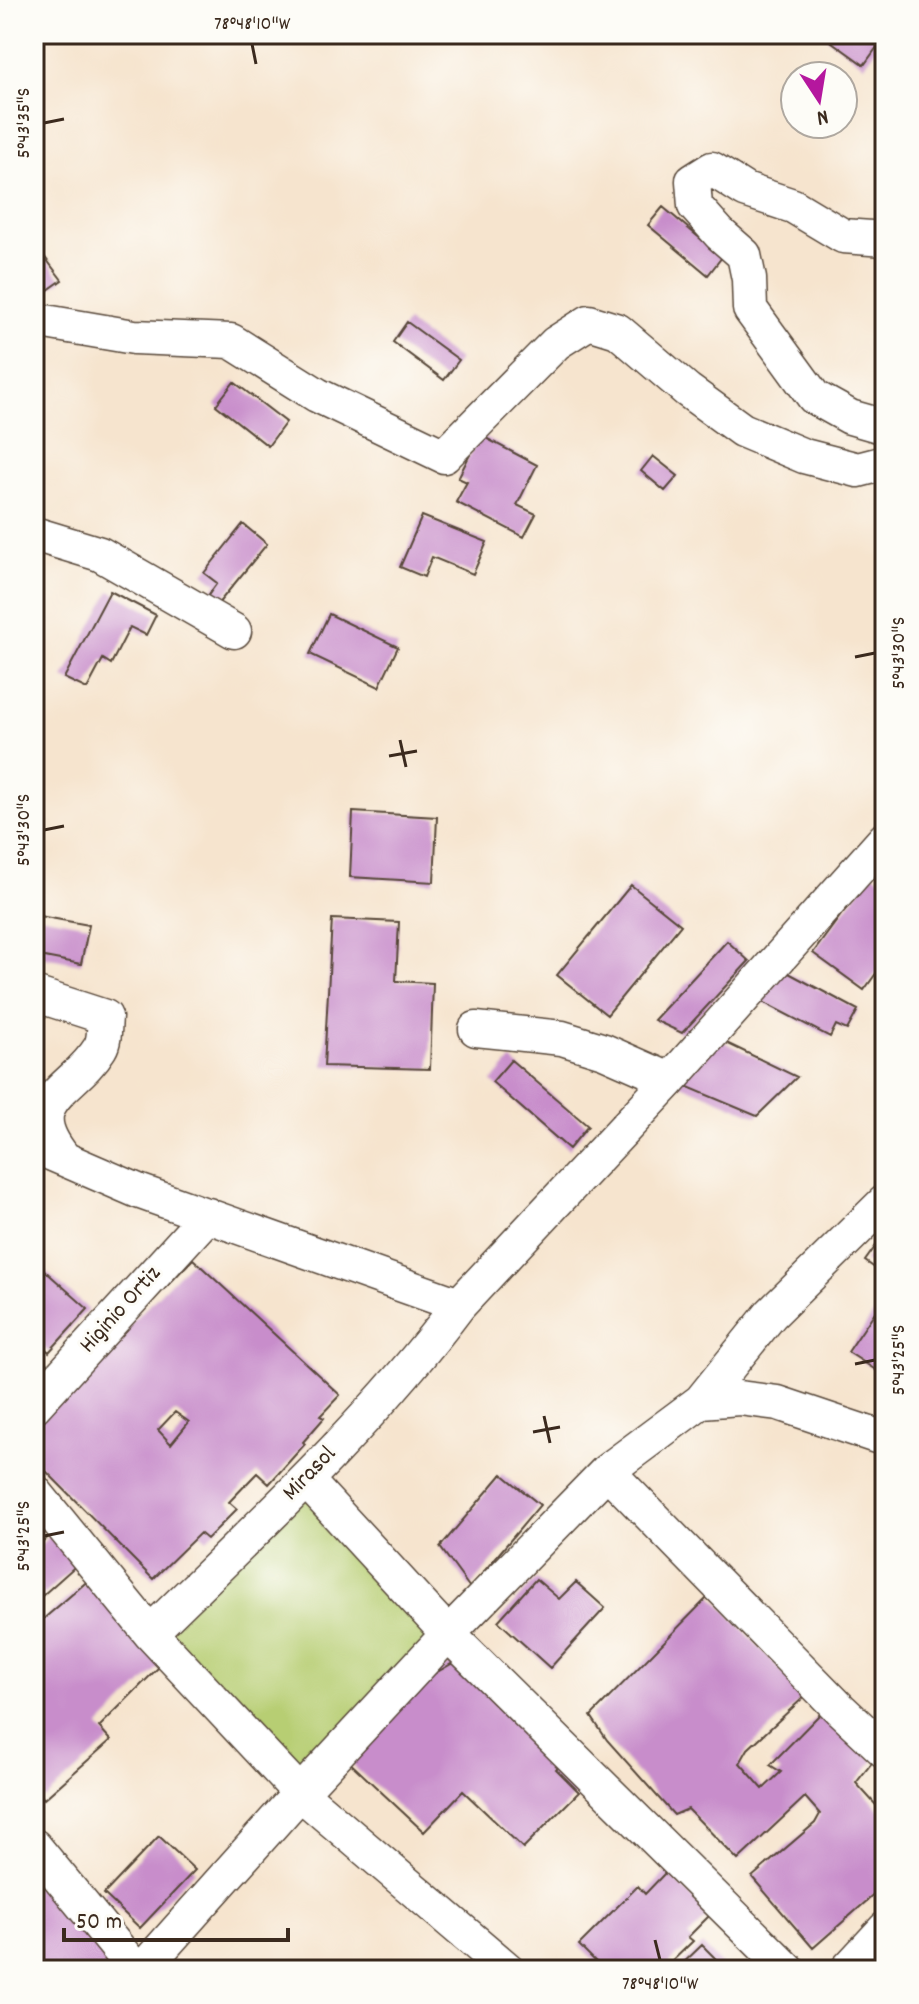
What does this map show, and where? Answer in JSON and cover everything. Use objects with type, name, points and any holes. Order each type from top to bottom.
[{"type":"street","points":[[885,239],[843,236],[793,206],[745,190],[712,169],[693,181],[695,206],[744,255],[750,309],[814,397],[850,417],[885,427]]},
{"type":"street","points":[[34,320],[134,337],[231,341],[317,395],[444,456],[556,343],[589,322],[618,331],[687,390],[742,430],[804,456],[858,470],[885,463]]},
{"type":"street","points":[[34,534],[100,554],[234,631]]},
{"type":"street","name":"Mirasol","points":[[150,1633],[306,1480],[434,1338],[459,1305],[670,1080],[885,839]]},
{"type":"street","points":[[34,994],[105,1017],[101,1047],[48,1106],[45,1121],[48,1151],[138,1191],[459,1305]]},
{"type":"street","points":[[476,1029],[562,1038],[604,1051],[670,1080]]},
{"type":"street","points":[[34,1846],[139,1970],[448,1634],[607,1471],[701,1401],[771,1314],[885,1202]]},
{"type":"street","name":"Higinio Ortiz","points":[[34,1406],[208,1215]]},
{"type":"street","points":[[701,1401],[739,1398],[778,1403],[885,1439]]},
{"type":"street","points":[[607,1471],[885,1751]]},
{"type":"street","points":[[306,1480],[448,1634],[788,1970]]},
{"type":"street","points":[[34,1491],[150,1633],[300,1793],[508,1970]]},
{"type":"street","points":[[847,1970],[885,1929]]},
{"type":"green space","points":[[306,1480],[448,1634],[300,1793],[150,1633]]},
{"type":"building","points":[[821,34],[885,34],[864,65]]},
{"type":"building","points":[[663,207],[722,257],[708,275],[648,225]]},
{"type":"building","points":[[34,243],[62,280],[34,300]]},
{"type":"building","points":[[407,322],[459,360],[444,380],[393,342]]},
{"type":"building","points":[[234,382],[286,422],[268,446],[216,405]]},
{"type":"building","points":[[480,435],[537,465],[517,505],[536,514],[524,537],[456,502],[467,482],[458,478]]},
{"type":"building","points":[[653,456],[678,476],[665,491],[641,471]]},
{"type":"building","points":[[422,516],[487,542],[473,574],[432,557],[424,577],[400,567]]},
{"type":"building","points":[[243,524],[267,544],[217,605],[207,597],[217,583],[204,573]]},
{"type":"building","points":[[110,591],[156,615],[146,635],[130,627],[111,664],[103,659],[87,689],[64,678]]},
{"type":"building","points":[[329,614],[398,647],[379,687],[310,654]]},
{"type":"building","points":[[353,812],[437,817],[434,882],[350,877]]},
{"type":"building","points":[[872,873],[885,882],[885,961],[864,990],[813,953]]},
{"type":"building","points":[[631,885],[681,925],[607,1015],[557,975]]},
{"type":"building","points":[[34,915],[89,925],[81,964],[34,955]]},
{"type":"building","points":[[332,919],[399,922],[396,981],[433,983],[430,1069],[324,1066]]},
{"type":"building","points":[[727,941],[749,961],[682,1033],[654,1020]]},
{"type":"building","points":[[785,971],[858,1010],[847,1030],[836,1025],[830,1037],[755,998]]},
{"type":"building","points":[[718,1039],[797,1077],[757,1116],[676,1082]]},
{"type":"building","points":[[511,1060],[588,1126],[569,1149],[492,1082]]},
{"type":"building","points":[[885,1233],[885,1275],[865,1261]]},
{"type":"building","points":[[193,1259],[340,1395],[320,1416],[324,1418],[303,1442],[305,1444],[269,1484],[257,1473],[229,1502],[237,1509],[207,1539],[200,1533],[153,1579],[34,1459],[34,1424]],"holes":[[[175,1412],[189,1422],[171,1444],[158,1430]]]},
{"type":"building","points":[[34,1261],[88,1309],[49,1352],[34,1339]]},
{"type":"building","points":[[885,1301],[885,1376],[848,1352]]},
{"type":"building","points":[[502,1474],[540,1505],[470,1588],[440,1547]]},
{"type":"building","points":[[54,1532],[80,1562],[34,1603],[34,1550]]},
{"type":"building","points":[[90,1579],[165,1661],[99,1727],[111,1740],[44,1799],[34,1788],[34,1661],[39,1657],[34,1651],[34,1627]]},
{"type":"building","points":[[536,1579],[559,1599],[576,1582],[605,1608],[550,1668],[498,1621]]},
{"type":"building","points":[[711,1594],[804,1697],[748,1749],[740,1763],[763,1789],[781,1772],[770,1765],[824,1710],[874,1760],[856,1783],[885,1815],[885,1885],[813,1948],[752,1877],[815,1823],[820,1814],[805,1797],[738,1860],[688,1809],[674,1815],[607,1740],[591,1716]]},
{"type":"building","points":[[453,1663],[564,1761],[556,1769],[579,1792],[523,1848],[463,1791],[424,1832],[346,1759],[408,1689]]},
{"type":"building","points":[[159,1836],[195,1870],[140,1928],[104,1894]]},
{"type":"building","points":[[34,1866],[115,1970],[34,1970]]},
{"type":"building","points":[[666,1872],[710,1915],[688,1937],[693,1941],[663,1970],[604,1970],[579,1945],[638,1886],[645,1894]]},
{"type":"building","points":[[702,1945],[727,1970],[676,1970]]}]
